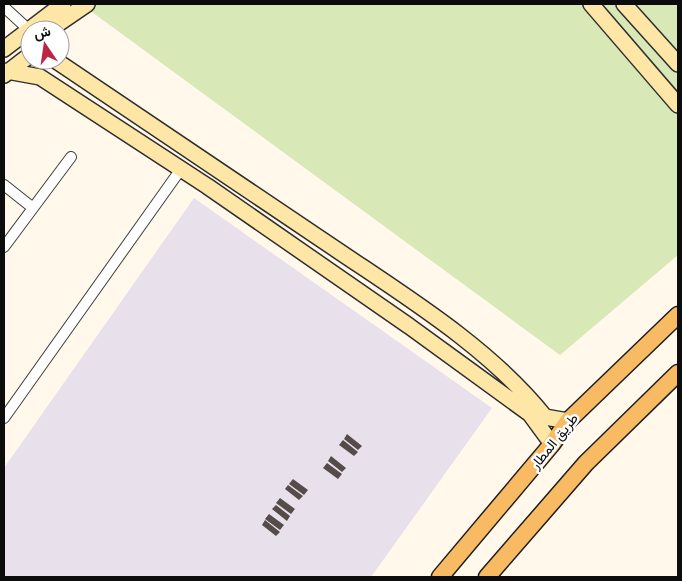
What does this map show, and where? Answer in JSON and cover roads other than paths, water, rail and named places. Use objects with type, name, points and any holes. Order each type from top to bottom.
[{"type":"main road","points":[[42,20],[64,4]]},
{"type":"main road","points":[[63,20],[87,4]]},
{"type":"main road","points":[[591,4],[678,105]]},
{"type":"main road","points":[[624,4],[677,62]]},
{"type":"main road","points":[[4,49],[20,36]]},
{"type":"main road","points":[[5,73],[20,63]]},
{"type":"main road","points":[[70,70],[361,267],[486,356],[525,392],[545,417],[568,421]]},
{"type":"main road","points":[[5,73],[40,77],[181,169],[409,326],[530,414],[552,444]]},
{"type":"main road","name":"طريق المطار","points":[[440,577],[552,444],[568,421],[678,315]]},
{"type":"main road","points":[[487,577],[586,463],[678,373]]},
{"type":"street","points":[[4,7],[20,22]]},
{"type":"street","points":[[4,247],[71,157]]},
{"type":"street","points":[[4,418],[181,169]]},
{"type":"street","points":[[4,186],[33,208]]}]
